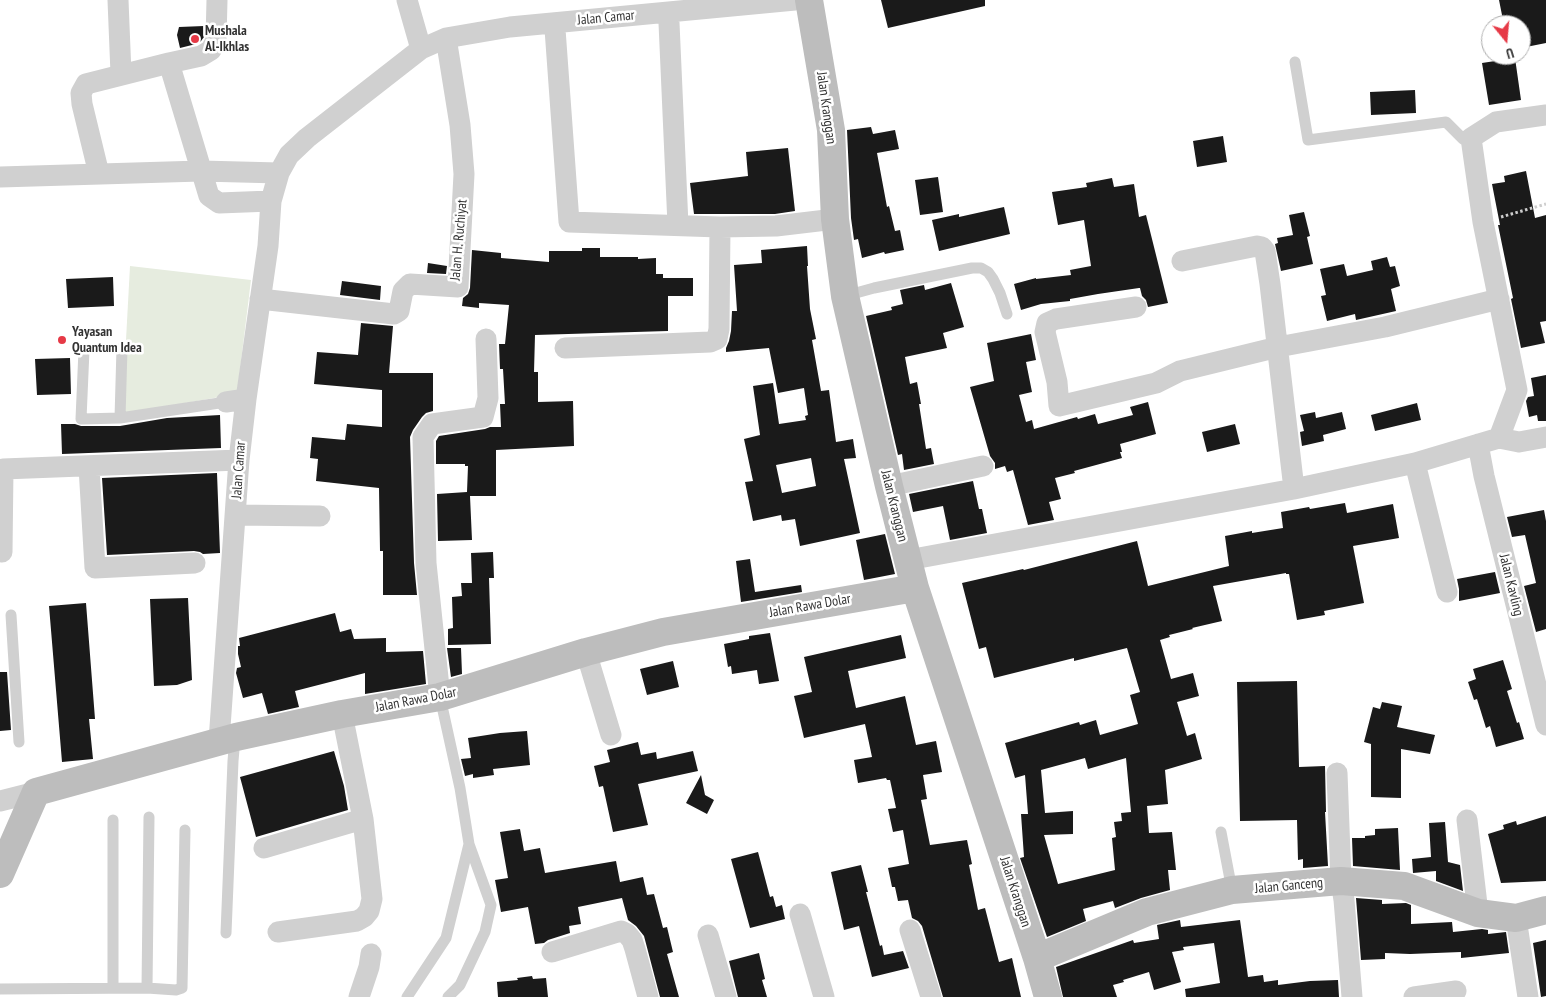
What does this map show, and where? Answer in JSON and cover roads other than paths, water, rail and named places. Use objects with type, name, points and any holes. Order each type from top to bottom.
[{"type":"street","points":[[118,0],[121,74]]},
{"type":"street","points":[[99,174],[82,104],[81,93],[86,84],[201,56],[211,50],[216,40],[217,0]]},
{"type":"street","points":[[407,0],[421,49]]},
{"type":"street","name":"Jalan Camar","points":[[227,739],[239,460],[236,401],[260,299],[268,246],[271,201],[279,173],[289,155],[307,138],[421,49],[446,38],[510,28],[795,0]]},
{"type":"street","name":"Jalan Kranggan","points":[[808,0],[831,130],[835,219],[845,296],[889,486],[915,588],[1037,958],[1048,997]]},
{"type":"street","points":[[669,23],[678,225]]},
{"type":"street","points":[[555,29],[569,222],[720,227],[776,226],[835,219]]},
{"type":"street","name":"Jalan H. Ruchiyat","points":[[260,299],[394,314],[399,311],[403,291],[410,284],[458,287],[464,174],[460,125],[446,38]]},
{"type":"street","points":[[169,63],[209,196],[219,203],[271,201]]},
{"type":"street","points":[[1500,438],[1517,390],[1483,222],[1471,138],[1496,122],[1546,115]]},
{"type":"street","points":[[0,177],[201,171],[279,173]]},
{"type":"street","points":[[565,348],[710,342],[717,339],[719,329],[720,227]]},
{"type":"street","points":[[1182,261],[1256,246],[1262,247],[1265,251],[1294,488]]},
{"type":"street","points":[[1136,307],[1056,319],[1047,323],[1045,332],[1057,382],[1059,406],[1156,383],[1180,371],[1278,347],[1385,327],[1499,299]]},
{"type":"street","points":[[440,697],[426,562],[424,437],[432,424],[483,418],[488,398],[486,340]]},
{"type":"street","points":[[908,560],[1294,488],[1415,463],[1500,438],[1519,442],[1546,437]]},
{"type":"street","name":"Jalan Kavling","points":[[1478,444],[1484,476],[1546,725]]},
{"type":"street","points":[[2,552],[3,469],[239,460]]},
{"type":"street","points":[[1415,463],[1447,592]]},
{"type":"street","points":[[889,486],[984,466]]},
{"type":"street","points":[[89,467],[95,568],[195,562]]},
{"type":"street","points":[[236,515],[320,516]]},
{"type":"street","name":"Jalan Rawa Dolar","points":[[36,792],[227,739],[342,714],[440,697],[586,652],[663,632],[915,588]]},
{"type":"street","points":[[586,652],[610,734]]},
{"type":"street","points":[[278,932],[357,921],[364,918],[369,910],[372,899],[363,819],[342,714]]},
{"type":"street","points":[[1337,773],[1341,882],[1352,997]]},
{"type":"street","points":[[0,801],[36,792]]},
{"type":"street","points":[[0,874],[36,792]]},
{"type":"street","points":[[264,848],[363,819]]},
{"type":"street","points":[[1467,820],[1478,913]]},
{"type":"street","name":"Jalan Ganceng","points":[[1037,958],[1147,912],[1232,890],[1341,882],[1404,886],[1478,913],[1516,918],[1546,910]]},
{"type":"street","points":[[800,914],[824,997]]},
{"type":"street","points":[[1516,918],[1528,997]]},
{"type":"street","points":[[910,930],[931,997]]},
{"type":"street","points":[[552,952],[620,931],[627,934],[632,940],[635,949],[648,997]]},
{"type":"street","points":[[708,934],[726,997]]},
{"type":"street","points":[[359,997],[369,967],[371,954]]},
{"type":"street","points":[[1414,997],[1456,991]]},
{"type":"lane","points":[[1295,62],[1308,140],[1446,122],[1463,138],[1471,138]]},
{"type":"lane","points":[[845,296],[874,288],[972,268],[981,268],[988,272],[1000,293],[1007,314]]},
{"type":"lane","points":[[120,418],[122,348]]},
{"type":"lane","points":[[84,350],[82,419],[120,418],[236,401]]},
{"type":"lane","points":[[11,615],[19,742]]},
{"type":"lane","points":[[440,697],[460,788],[469,844],[491,905],[485,932],[460,985],[448,997]]},
{"type":"lane","points":[[226,932],[233,761],[227,739]]},
{"type":"lane","points":[[147,988],[149,817]]},
{"type":"lane","points":[[113,820],[113,988]]},
{"type":"lane","points":[[0,989],[147,988],[176,990],[182,988],[185,830]]},
{"type":"lane","points":[[1221,832],[1232,890]]},
{"type":"lane","points":[[407,997],[446,938],[469,844]]},
{"type":"place","name":"Mushala Al-Ikhlas","points":[[195,39]]},
{"type":"place","name":"Yayasan Quantum Idea","points":[[62,340]]}]
